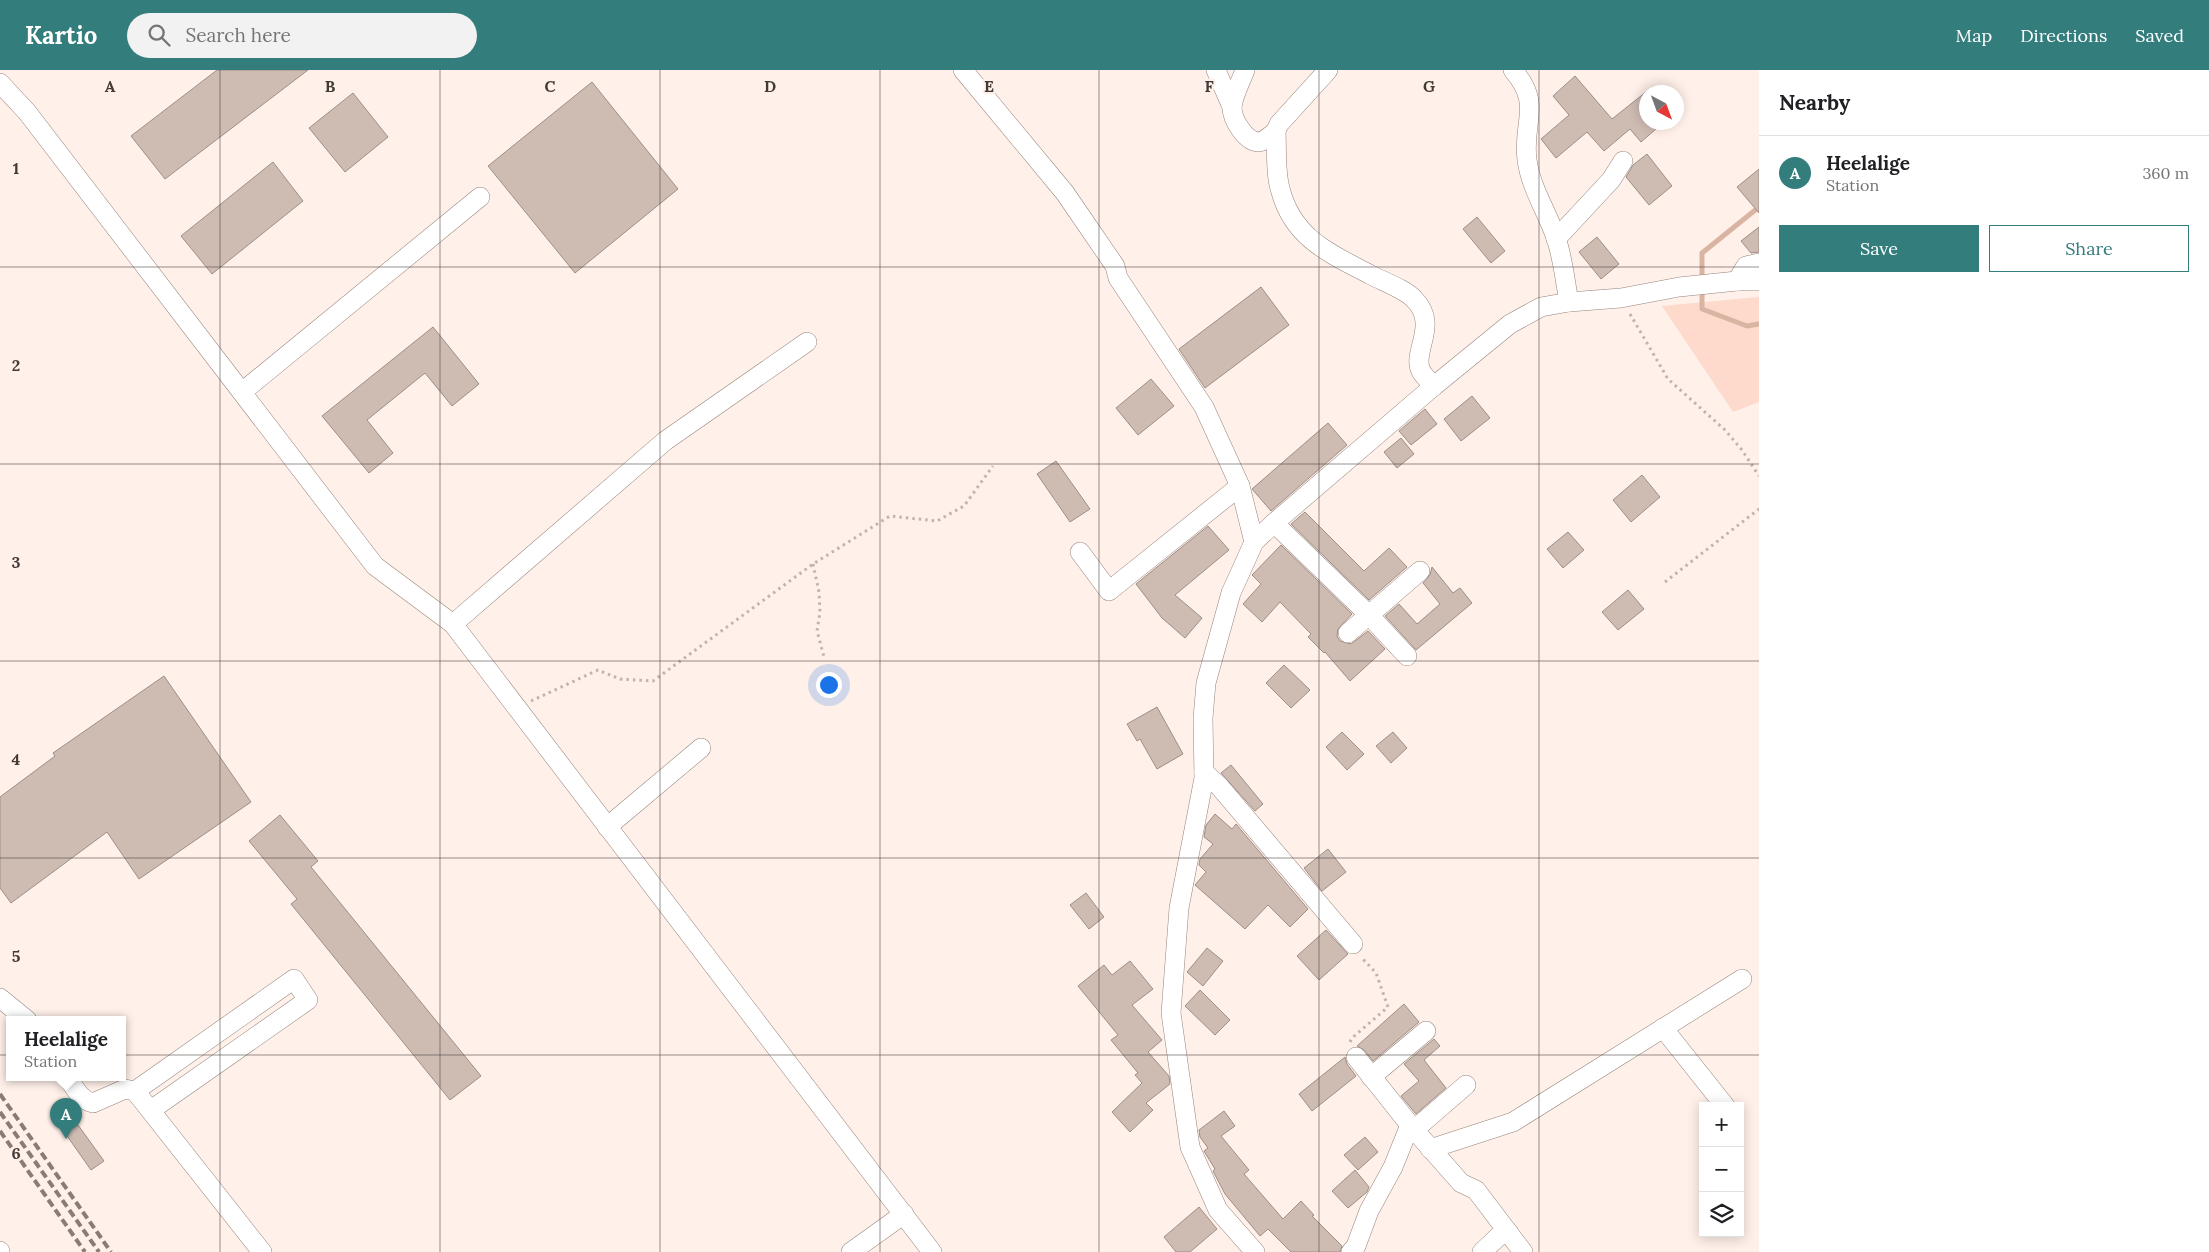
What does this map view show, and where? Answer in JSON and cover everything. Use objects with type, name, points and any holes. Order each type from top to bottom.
[{"type":"street","points":[[963,70],[1065,193],[1115,266],[1118,278],[1204,407],[1240,486],[1254,542]]},
{"type":"street","points":[[1216,70],[1232,107],[1234,117],[1242,131],[1250,139],[1262,141],[1276,131]]},
{"type":"street","points":[[1232,107],[1245,70]]},
{"type":"street","points":[[1328,70],[1279,124],[1276,131],[1280,191],[1288,211],[1303,234],[1328,253],[1414,298],[1424,314],[1426,333],[1420,353],[1421,371],[1434,386]]},
{"type":"street","points":[[1513,70],[1524,83],[1530,97],[1527,158],[1532,185],[1556,239],[1569,302]]},
{"type":"street","points":[[0,82],[27,112],[375,566],[453,624],[932,1252]]},
{"type":"street","points":[[1556,239],[1611,180],[1623,161]]},
{"type":"street","points":[[242,392],[480,197]]},
{"type":"street","points":[[1736,281],[1746,266],[1759,263]]},
{"type":"street","points":[[1255,1252],[1218,1210],[1190,1147],[1171,1013],[1180,908],[1204,772],[1203,718],[1206,683],[1231,593],[1254,542],[1434,386],[1510,324],[1541,308],[1569,302],[1620,298],[1680,286],[1759,281]]},
{"type":"street","points":[[453,624],[665,441],[807,342]]},
{"type":"street","points":[[1080,552],[1109,591],[1240,486]]},
{"type":"street","points":[[1274,523],[1368,614],[1407,656]]},
{"type":"street","points":[[1348,633],[1420,571]]},
{"type":"street","points":[[607,826],[701,748]]},
{"type":"street","points":[[1204,772],[1219,786],[1353,944]]},
{"type":"street","points":[[135,1091],[294,979],[308,1000],[151,1110]]},
{"type":"street","points":[[1430,1149],[1513,1122],[1742,979]]},
{"type":"street","points":[[0,998],[22,1016]]},
{"type":"street","points":[[1663,1028],[1722,1102]]},
{"type":"street","points":[[1372,1077],[1426,1031]]},
{"type":"street","points":[[1356,1057],[1412,1128],[1460,1184],[1476,1190],[1523,1252]]},
{"type":"street","points":[[70,1081],[81,1096],[93,1103],[125,1089],[135,1091],[262,1252]]},
{"type":"street","points":[[1351,1252],[1356,1246],[1368,1211],[1393,1168],[1412,1128],[1466,1085]]},
{"type":"street","points":[[851,1252],[904,1214]]},
{"type":"street","points":[[1482,1252],[1499,1236],[1509,1234]]},
{"type":"path","points":[[1620,298],[1668,379],[1725,430],[1742,450],[1759,476]]},
{"type":"path","points":[[516,708],[598,670],[620,679],[653,681],[813,564],[890,516],[937,521],[964,506],[993,466]]},
{"type":"path","points":[[1665,582],[1759,508]]},
{"type":"path","points":[[813,564],[819,592],[820,612],[817,631],[824,658]]},
{"type":"path","points":[[1353,944],[1364,963],[1376,973],[1388,1007],[1352,1038],[1348,1048],[1356,1057]]},
{"type":"shaded area","points":[[1759,297],[1759,402],[1733,412],[1662,306]]},
{"type":"building","points":[[217,70],[308,70],[165,179],[131,136]]},
{"type":"building","points":[[1575,76],[1612,119],[1639,98],[1639,130],[1655,130],[1641,142],[1630,129],[1604,151],[1587,132],[1556,158],[1541,139],[1569,115],[1553,96]]},
{"type":"building","points":[[592,82],[678,189],[575,273],[488,166]]},
{"type":"building","points":[[353,93],[388,137],[345,172],[309,128]]},
{"type":"building","points":[[1647,154],[1672,186],[1649,205],[1626,177],[1633,165]]},
{"type":"building","points":[[273,162],[303,201],[212,274],[181,236]]},
{"type":"building","points":[[1759,169],[1759,213],[1737,187]]},
{"type":"building","points":[[1477,217],[1505,251],[1491,263],[1463,229]]},
{"type":"building","points":[[1759,227],[1759,252],[1751,253],[1741,241]]},
{"type":"building","points":[[1597,237],[1619,264],[1601,279],[1579,252]]},
{"type":"building","points":[[1261,287],[1289,325],[1205,388],[1179,349]]},
{"type":"building","points":[[433,327],[479,384],[452,406],[425,373],[367,420],[393,453],[369,473],[322,416]]},
{"type":"building","points":[[1151,379],[1174,406],[1138,435],[1116,408]]},
{"type":"building","points":[[1472,396],[1490,418],[1461,441],[1444,419]]},
{"type":"building","points":[[1425,409],[1437,424],[1411,445],[1399,431]]},
{"type":"building","points":[[1328,423],[1347,445],[1271,511],[1252,489]]},
{"type":"building","points":[[1401,438],[1414,454],[1397,468],[1384,452]]},
{"type":"building","points":[[1056,461],[1090,509],[1070,522],[1037,474]]},
{"type":"building","points":[[1642,475],[1660,497],[1631,522],[1613,500]]},
{"type":"building","points":[[1305,512],[1364,571],[1389,548],[1407,567],[1369,600],[1291,524]]},
{"type":"building","points":[[1208,526],[1229,550],[1175,595],[1202,618],[1185,638],[1162,618],[1136,584]]},
{"type":"building","points":[[1568,532],[1584,550],[1563,568],[1547,549]]},
{"type":"building","points":[[1281,545],[1352,614],[1338,629],[1337,636],[1340,641],[1351,644],[1368,631],[1385,649],[1350,681],[1325,652],[1308,637],[1311,634],[1280,602],[1262,622],[1243,604],[1261,584],[1252,575]]},
{"type":"building","points":[[1432,567],[1453,593],[1460,588],[1472,603],[1416,650],[1385,616],[1399,604],[1417,624],[1440,604],[1423,583],[1430,575]]},
{"type":"building","points":[[1628,590],[1644,609],[1618,630],[1602,612]]},
{"type":"building","points":[[1284,665],[1310,690],[1291,708],[1266,683]]},
{"type":"building","points":[[164,676],[251,802],[139,879],[107,832],[11,903],[0,888],[0,797],[55,756],[53,753]]},
{"type":"building","points":[[1157,707],[1183,754],[1157,769],[1140,739],[1137,741],[1127,724]]},
{"type":"building","points":[[1342,732],[1364,754],[1347,770],[1326,747]]},
{"type":"building","points":[[1393,732],[1407,748],[1391,763],[1376,746]]},
{"type":"building","points":[[1231,765],[1263,804],[1255,811],[1221,773]]},
{"type":"building","points":[[1215,814],[1232,829],[1236,824],[1308,909],[1290,927],[1268,905],[1245,929],[1195,885],[1206,872],[1199,865],[1200,859],[1213,844],[1204,837],[1206,825]]},
{"type":"building","points":[[280,815],[318,861],[311,867],[481,1076],[450,1100],[291,904],[297,899],[249,841]]},
{"type":"building","points":[[1328,849],[1346,872],[1322,891],[1304,868]]},
{"type":"building","points":[[1086,893],[1104,917],[1089,929],[1070,905]]},
{"type":"building","points":[[1326,930],[1348,954],[1319,980],[1297,956]]},
{"type":"building","points":[[1207,948],[1223,961],[1203,986],[1187,972]]},
{"type":"building","points":[[1130,961],[1153,989],[1132,1005],[1162,1040],[1148,1052],[1169,1076],[1170,1084],[1146,1103],[1153,1110],[1130,1132],[1112,1112],[1142,1083],[1135,1075],[1138,1073],[1111,1040],[1118,1035],[1078,986],[1104,965],[1112,975]]},
{"type":"building","points":[[1200,990],[1230,1020],[1215,1035],[1185,1006]]},
{"type":"building","points":[[1404,1004],[1419,1022],[1373,1061],[1364,1050],[1357,1046]]},
{"type":"building","points":[[1434,1039],[1440,1046],[1424,1060],[1446,1088],[1416,1114],[1401,1096],[1419,1081],[1404,1064]]},
{"type":"building","points":[[1345,1057],[1347,1064],[1356,1076],[1312,1111],[1299,1094]]},
{"type":"building","points":[[65,1107],[104,1161],[91,1170],[53,1116]]},
{"type":"building","points":[[1224,1111],[1235,1126],[1221,1136],[1249,1170],[1244,1174],[1283,1219],[1301,1201],[1314,1215],[1312,1216],[1342,1246],[1340,1252],[1291,1252],[1268,1229],[1260,1236],[1225,1194],[1213,1171],[1215,1169],[1204,1151],[1208,1148],[1200,1137],[1199,1130]]},
{"type":"building","points":[[1365,1137],[1378,1152],[1358,1170],[1344,1155]]},
{"type":"building","points":[[1355,1170],[1369,1187],[1367,1192],[1348,1208],[1332,1191]]},
{"type":"building","points":[[1199,1207],[1217,1229],[1190,1252],[1176,1252],[1164,1237]]},
{"type":"waterway","points":[[1759,207],[1702,253],[1702,309],[1747,326],[1759,324]]},
{"type":"railway","points":[[0,1094],[111,1252]]},
{"type":"railway","points":[[0,1112],[99,1252]]},
{"type":"railway","points":[[0,1131],[85,1252]]},
{"type":"place","name":"Heelalige","points":[[66,1139]]}]
